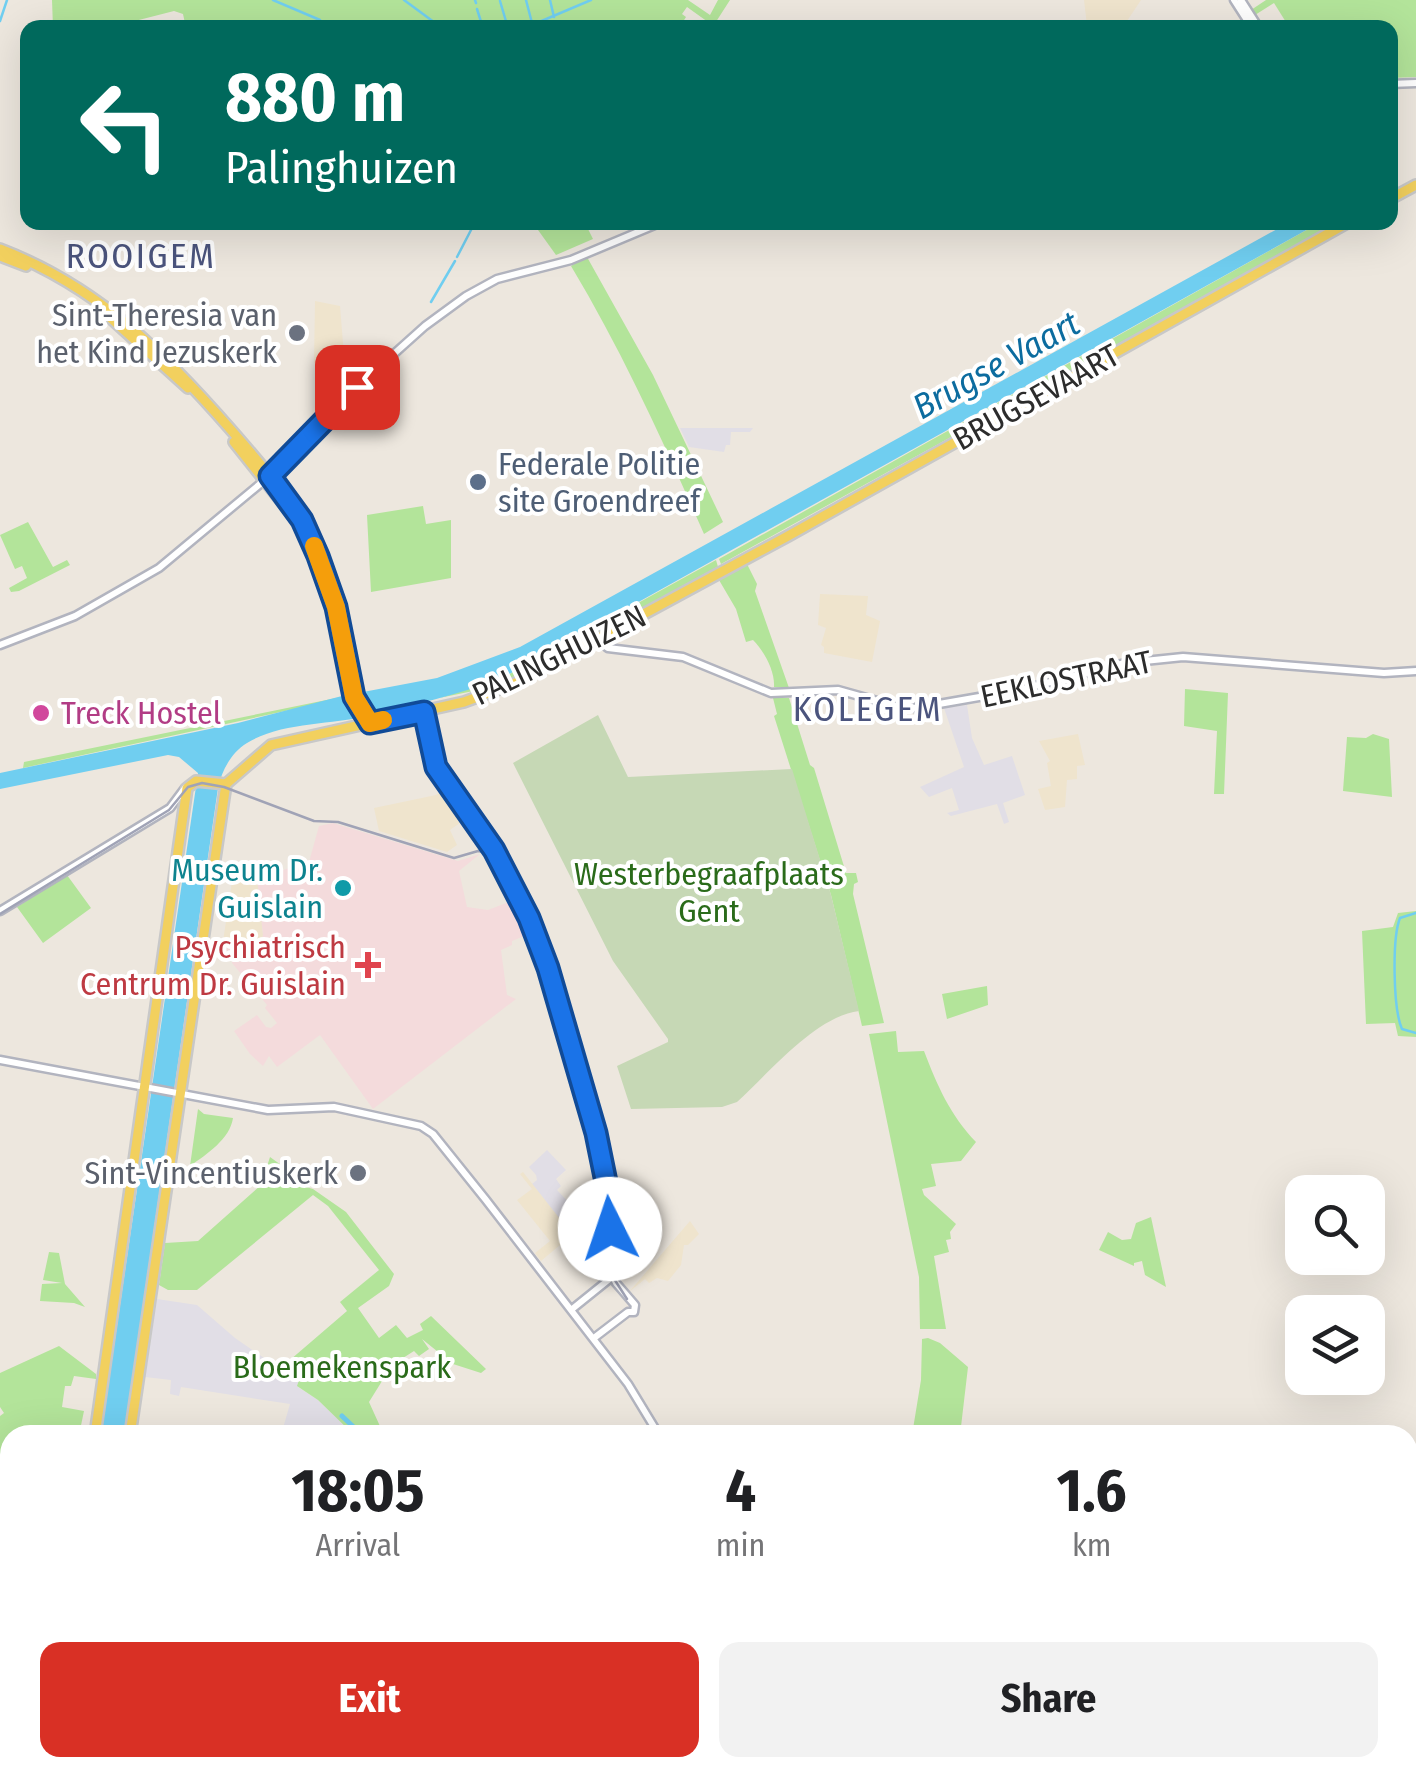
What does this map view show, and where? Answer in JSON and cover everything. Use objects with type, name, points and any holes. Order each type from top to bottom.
[{"type":"main road","name":"BRUGSEVAART","points":[[723,572],[1335,230]]},
{"type":"main road","points":[[0,252],[72,285],[138,331],[192,384],[302,520],[336,607],[350,692],[367,721]]},
{"type":"main road","name":"PALINGHUIZEN","points":[[224,784],[234,781],[268,746],[367,721],[424,712],[498,691],[723,572]]},
{"type":"main road","points":[[97,1425],[148,1089],[188,787],[224,784],[131,1425]]},
{"type":"street","points":[[0,645],[75,616],[159,568],[268,478],[357,387],[425,326],[466,296],[497,279],[571,260],[643,230]]},
{"type":"street","name":"EEKLOSTRAAT","points":[[597,640],[608,648],[683,657],[767,692],[838,690],[916,708],[1019,690],[1125,664],[1176,658],[1384,673],[1416,671]]},
{"type":"street","points":[[424,712],[436,767],[499,863],[529,918],[548,968],[596,1133],[606,1182],[608,1262],[612,1277],[635,1305],[634,1312],[628,1312],[593,1338]]},
{"type":"street","points":[[0,912],[170,808],[188,787]]},
{"type":"street","points":[[0,1060],[280,1112],[336,1107],[424,1128],[486,1200],[593,1338],[642,1403],[654,1425]]},
{"type":"street","points":[[571,1310],[612,1277]]},
{"type":"shaded area","points":[[1084,0],[1141,0],[1128,20],[1086,20]]},
{"type":"shaded area","points":[[315,301],[340,306],[346,381],[314,363]]},
{"type":"shaded area","points":[[680,428],[753,428],[750,432],[731,432],[730,445],[726,445],[724,452],[689,447]]},
{"type":"shaded area","points":[[820,594],[868,596],[866,615],[880,621],[872,662],[824,653],[821,645],[826,628],[818,625]]},
{"type":"shaded area","points":[[967,705],[972,738],[984,765],[1012,756],[1025,795],[1003,803],[1009,822],[1004,824],[997,804],[951,816],[947,813],[959,810],[952,788],[929,797],[920,787],[964,767],[944,708]]},
{"type":"shaded area","points":[[1078,734],[1085,765],[1077,766],[1077,779],[1067,780],[1065,807],[1045,810],[1038,789],[1051,786],[1047,763],[1050,761],[1039,741]]},
{"type":"shaded area","points":[[444,790],[464,820],[450,830],[457,845],[447,852],[379,831],[374,808]]},
{"type":"shaded area","name":"Psychiatrisch Centrum Dr. Guislain","points":[[333,823],[458,861],[480,854],[459,871],[467,907],[488,910],[514,900],[529,934],[501,950],[507,995],[516,999],[373,1109],[320,1035],[277,1067],[269,1056],[263,1066],[250,1054],[234,1031],[257,1015],[266,1027],[277,1023],[222,948],[261,943],[257,878],[309,862],[319,826]]},
{"type":"shaded area","points":[[233,875],[257,878],[261,944],[222,948]]},
{"type":"shaded area","points":[[547,1150],[566,1170],[556,1179],[561,1186],[557,1190],[572,1206],[560,1220],[532,1184],[537,1180],[529,1167]]},
{"type":"shaded area","points":[[523,1172],[560,1219],[565,1213],[580,1231],[587,1231],[588,1243],[603,1244],[603,1248],[584,1248],[573,1256],[560,1245],[541,1261],[535,1253],[550,1241],[517,1200],[532,1189],[520,1174]]},
{"type":"shaded area","points":[[690,1221],[699,1234],[684,1245],[681,1265],[668,1281],[657,1278],[649,1283],[645,1279],[629,1292]]},
{"type":"shaded area","points":[[157,1299],[197,1305],[235,1338],[299,1382],[298,1387],[344,1425],[284,1425],[290,1404],[181,1387],[179,1396],[170,1394],[171,1380],[145,1377]]},
{"type":"green space","points":[[52,0],[688,0],[710,15],[718,0],[730,0],[717,20],[705,20],[687,7],[682,14],[684,20],[184,20],[183,14],[174,11],[139,20],[53,20]]},
{"type":"green space","points":[[1266,0],[1416,0],[1416,77],[1398,78],[1398,20],[1285,20],[1274,3],[1255,15],[1251,10]]},
{"type":"green space","points":[[538,230],[588,230],[593,239],[556,255]]},
{"type":"green space","points":[[1306,230],[1326,230],[721,564],[719,559]]},
{"type":"green space","points":[[587,257],[653,375],[723,522],[704,534],[642,398],[571,266]]},
{"type":"green space","points":[[423,506],[426,524],[451,520],[451,578],[371,592],[367,515]]},
{"type":"green space","points":[[28,522],[53,567],[67,560],[70,565],[11,592],[9,588],[27,578],[22,566],[15,569],[0,535]]},
{"type":"green space","points":[[716,560],[718,567],[709,573],[523,674],[493,687],[439,698],[502,678]]},
{"type":"green space","points":[[747,564],[757,584],[755,591],[789,688],[774,687],[768,662],[753,640],[746,642],[736,609],[719,580]]},
{"type":"green space","points":[[1185,689],[1228,693],[1224,794],[1214,794],[1217,731],[1184,726]]},
{"type":"green space","points":[[341,697],[336,700],[23,768],[24,762]]},
{"type":"green space","points":[[773,698],[789,698],[846,873],[856,873],[858,882],[853,894],[884,1023],[862,1026],[831,895],[774,716],[777,714]]},
{"type":"green space","name":"Westerbegraafplaats Gent","points":[[598,715],[628,777],[792,769],[831,895],[859,1011],[843,1015],[810,1034],[737,1102],[722,1107],[631,1109],[617,1066],[668,1039],[613,961],[513,763]]},
{"type":"green space","points":[[1373,734],[1389,739],[1392,797],[1343,791],[1347,737],[1366,738]]},
{"type":"green space","points":[[67,875],[91,908],[43,943],[17,907]]},
{"type":"green space","points":[[1416,911],[1416,1037],[1398,1036],[1395,1023],[1366,1024],[1362,931],[1393,927],[1398,913]]},
{"type":"green space","points":[[987,986],[988,1005],[947,1019],[942,994]]},
{"type":"green space","points":[[896,1031],[898,1052],[924,1051],[945,1099],[976,1142],[961,1161],[931,1164],[936,1186],[922,1189],[956,1224],[950,1232],[951,1239],[946,1240],[949,1252],[934,1256],[946,1329],[920,1329],[919,1277],[869,1034]]},
{"type":"green space","points":[[198,1109],[204,1114],[233,1118],[223,1139],[190,1166]]},
{"type":"green space","name":"Bloemekenspark","points":[[270,1157],[303,1186],[346,1212],[394,1274],[389,1286],[358,1308],[379,1338],[396,1325],[407,1338],[423,1330],[420,1324],[431,1316],[486,1369],[481,1373],[453,1364],[422,1339],[429,1349],[419,1356],[414,1351],[392,1365],[369,1402],[379,1425],[344,1425],[297,1386],[299,1380],[283,1366],[347,1311],[340,1302],[379,1270],[328,1206],[313,1195],[197,1290],[168,1290],[159,1285],[165,1243],[198,1241],[261,1185]]},
{"type":"green space","points":[[1151,1217],[1166,1287],[1145,1275],[1142,1261],[1134,1266],[1099,1250],[1108,1232],[1122,1240],[1131,1239],[1136,1223]]},
{"type":"green space","points":[[49,1252],[59,1253],[65,1284],[85,1307],[40,1301],[42,1284],[62,1283],[43,1280]]},
{"type":"green space","points":[[922,1339],[940,1343],[968,1367],[961,1425],[914,1425]]},
{"type":"green space","points":[[59,1346],[96,1374],[96,1379],[74,1376],[71,1386],[65,1386],[62,1407],[84,1411],[81,1425],[0,1425],[4,1413],[0,1407],[0,1373]]},
{"type":"water","points":[[1275,230],[1306,230],[502,678],[368,716],[275,731],[236,752],[218,788],[125,1425],[102,1425],[198,773],[179,757],[168,755],[0,789],[0,773],[437,678],[520,647]]},
{"type":"waterway","points":[[0,21],[7,0]]},
{"type":"waterway","points":[[273,0],[320,20]]},
{"type":"waterway","points":[[404,0],[431,20]]},
{"type":"waterway","points":[[526,0],[531,20]]},
{"type":"waterway","points":[[550,0],[554,17]]},
{"type":"waterway","points":[[544,20],[591,0]]},
{"type":"waterway","points":[[500,1],[506,20]]},
{"type":"waterway","points":[[477,9],[480,20]]},
{"type":"waterway","points":[[457,257],[471,230]]},
{"type":"waterway","points":[[431,302],[455,261]]},
{"type":"waterway","points":[[1416,913],[1400,918],[1395,974],[1402,1029],[1416,1033]]},
{"type":"waterway","points":[[292,1365],[294,1378]]},
{"type":"waterway","points":[[342,1416],[351,1425]]},
{"type":"tram line","points":[[0,914],[169,810],[188,787],[202,783],[224,787],[314,821],[338,822],[454,858],[478,851],[489,853],[521,904],[549,972],[601,1160],[609,1271],[627,1299]]},
{"type":"slow traffic","points":[[314,546],[336,607],[354,697],[370,723],[383,720]]},
{"type":"place","name":"Sint-Theresia van het Kind Jezuskerk","points":[[297,333]]},
{"type":"place","name":"Federale Politie site Groendreef","points":[[478,482]]},
{"type":"place","name":"Treck Hostel","points":[[41,713]]},
{"type":"place","name":"Museum Dr. Guislain","points":[[343,888]]},
{"type":"place","name":"Psychiatrisch Centrum Dr. Guislain","points":[[368,965]]},
{"type":"place","name":"Sint-Vincentiuskerk","points":[[358,1173]]},
{"type":"district","name":"ROOIGEM","points":[[141,256]]},
{"type":"district","name":"KOLEGEM","points":[[868,709]]},
{"type":"route","points":[[357,387],[270,476],[302,520],[318,556],[336,607],[354,697],[370,723],[424,712],[438,771],[494,850],[529,918],[548,968],[596,1133],[610,1229]]},
{"type":"water label","name":"Brugse Vaart","points":[[996,365]]}]
